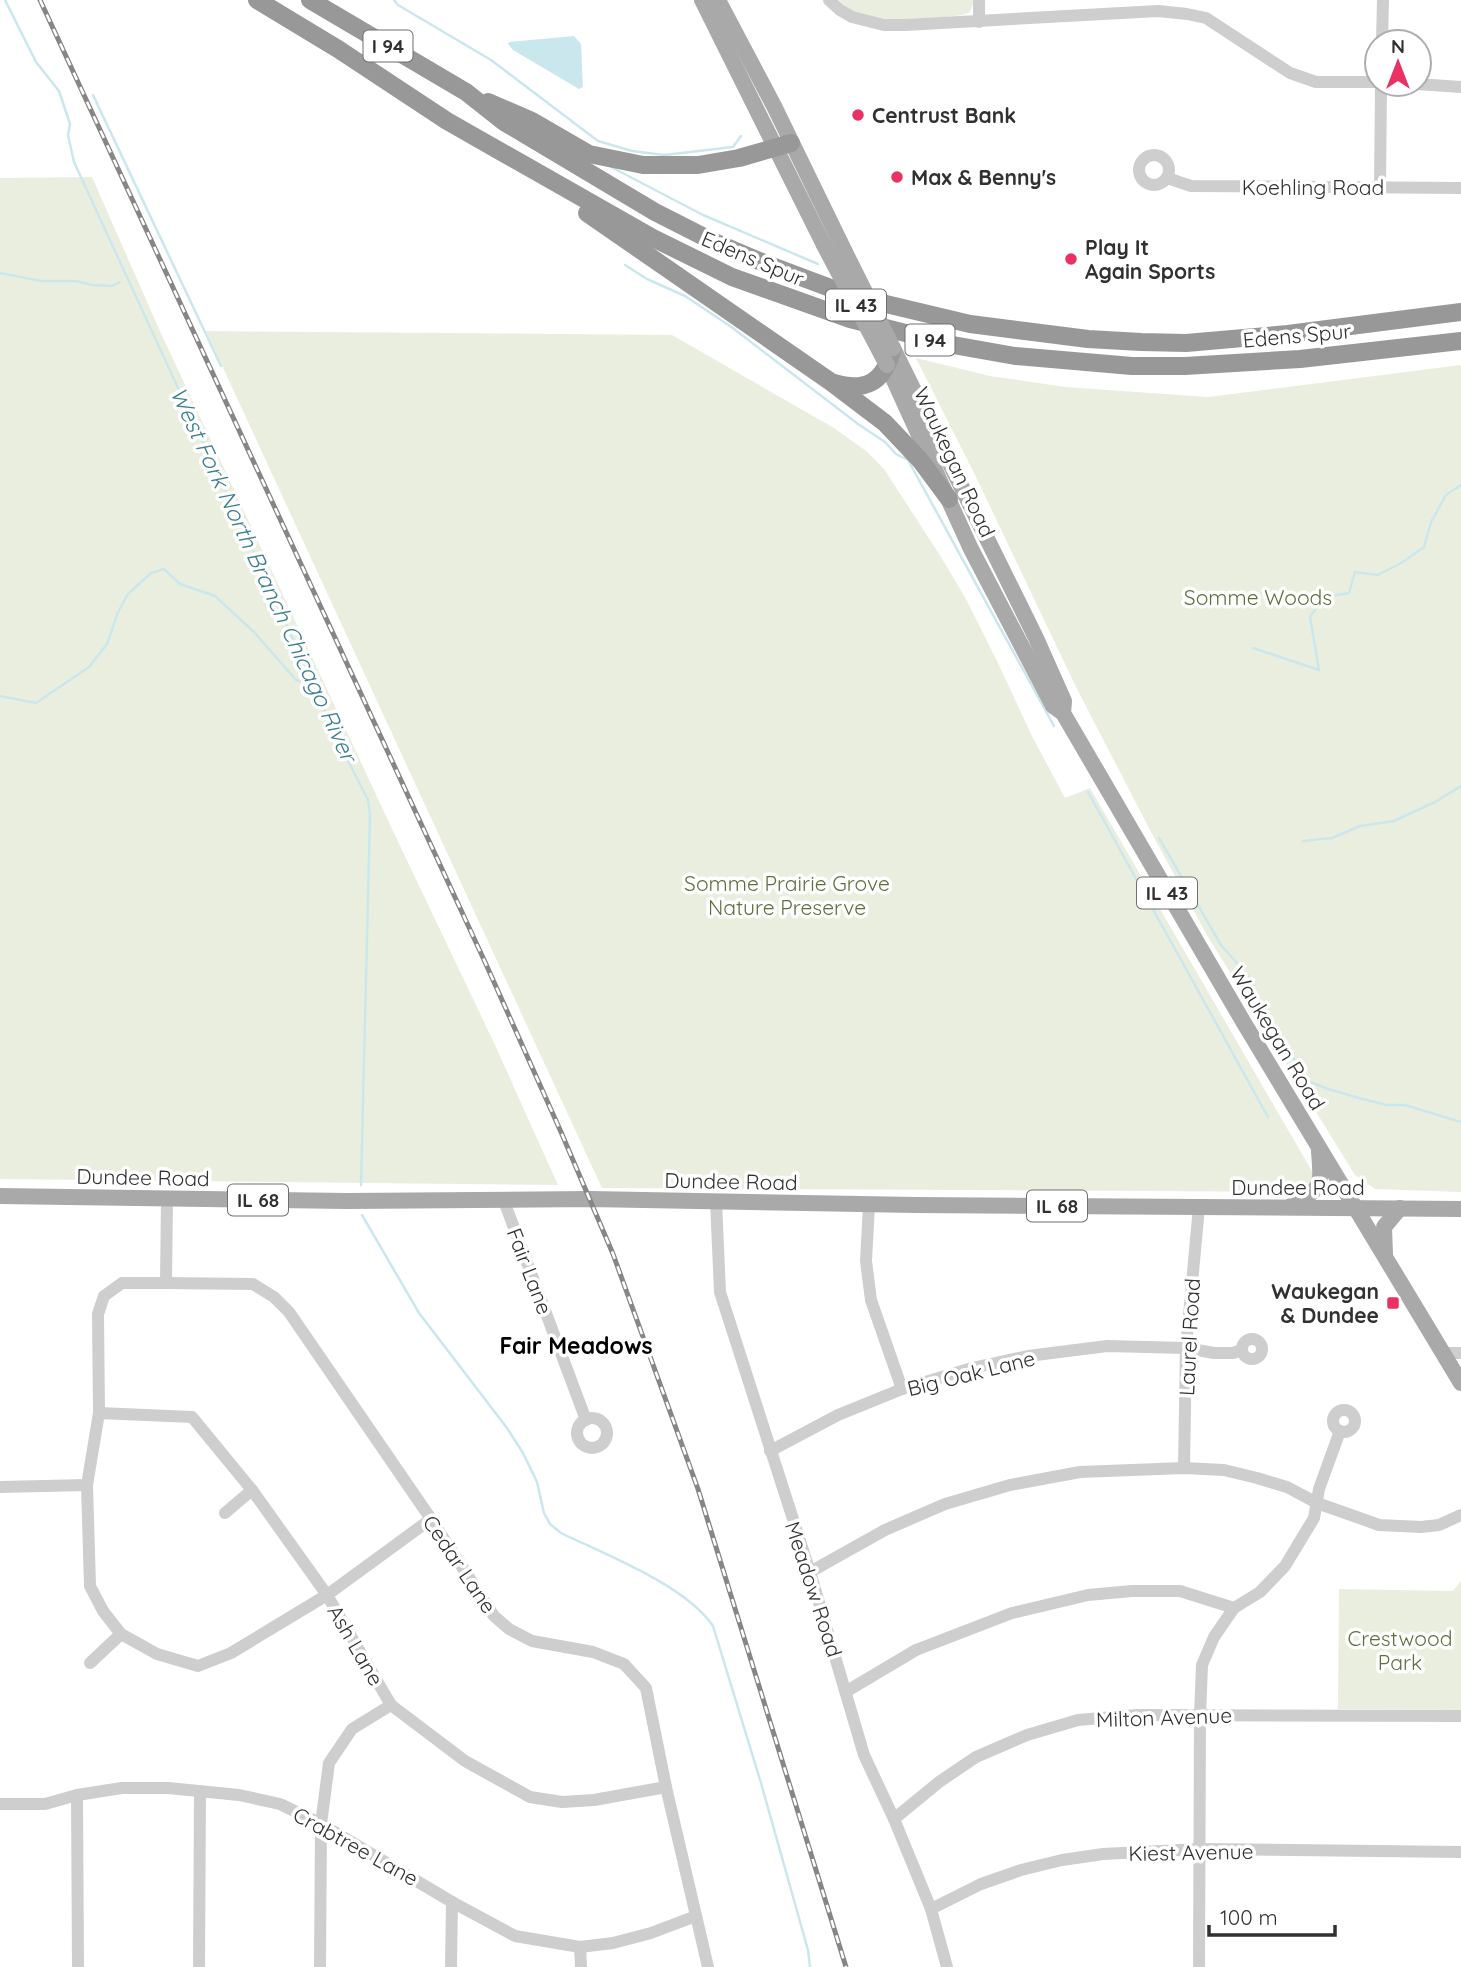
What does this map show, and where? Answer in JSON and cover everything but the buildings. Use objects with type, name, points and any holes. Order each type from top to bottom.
[{"type":"highway","name":"Edens Spur","points":[[257,0],[338,49],[447,121],[653,238],[732,276],[850,319],[953,345],[1078,363],[1185,366],[1300,359],[1461,341]]},
{"type":"highway","name":"Edens Spur","points":[[310,0],[466,92],[504,122],[655,212],[712,241],[769,265],[833,289],[899,308],[970,324],[1088,339],[1186,343],[1288,334],[1461,312]]},
{"type":"highway","points":[[466,92],[532,121],[590,154],[643,166],[698,166],[739,159],[784,146]]},
{"type":"highway","points":[[447,121],[616,233],[831,382],[885,424],[920,460],[949,499]]},
{"type":"highway","points":[[831,382],[850,388],[864,386],[881,376],[890,356]]},
{"type":"main road","name":"IL 43","points":[[702,0],[784,146]]},
{"type":"main road","name":"IL 43","points":[[718,0],[774,106],[784,146]]},
{"type":"main road","name":"Waukegan Road","points":[[784,146],[824,245],[890,356],[1036,638],[1065,701],[1063,713]]},
{"type":"main road","name":"Waukegan Road","points":[[784,146],[845,251],[949,499],[985,577],[1053,706],[1063,713],[1244,1023],[1461,1383]]},
{"type":"main road","points":[[1288,1208],[1316,1191],[1321,1179],[1319,1149]]},
{"type":"main road","name":"Dundee Road","points":[[0,1196],[348,1201],[590,1199],[869,1205],[1461,1209]]},
{"type":"main road","points":[[1385,1257],[1384,1227],[1400,1208]]},
{"type":"street","points":[[830,0],[852,18],[905,25],[979,22],[1162,6],[1206,18],[1290,73],[1316,82],[1363,83]]},
{"type":"street","points":[[979,0],[979,22]]},
{"type":"street","points":[[1382,28],[1383,0]]},
{"type":"street","points":[[1433,85],[1461,87]]},
{"type":"street","points":[[1379,98],[1380,188]]},
{"type":"street","name":"Koehling Road","points":[[1167,178],[1191,186],[1461,188]]},
{"type":"street","points":[[167,1199],[166,1283],[122,1283],[104,1296],[97,1314],[99,1413],[87,1485],[90,1586],[103,1611],[121,1634],[157,1654],[198,1666],[231,1653],[327,1595],[431,1519]]},
{"type":"street","name":"Fair Lane","points":[[504,1201],[586,1420]]},
{"type":"street","name":"Meadow Road","points":[[716,1202],[720,1292],[810,1572],[864,1755],[931,1909],[947,1967]]},
{"type":"street","points":[[869,1205],[866,1261],[871,1300],[902,1390]]},
{"type":"street","name":"Laurel Road","points":[[1184,1468],[1186,1348],[1199,1207]]},
{"type":"street","name":"Cedar Lane","points":[[166,1283],[253,1284],[274,1297],[289,1312],[494,1616],[509,1629],[532,1641],[593,1652],[624,1664],[646,1688],[708,1967]]},
{"type":"street","name":"Big Oak Lane","points":[[770,1451],[838,1415],[902,1390],[972,1368],[1028,1356],[1107,1346],[1186,1348],[1214,1353],[1242,1350]]},
{"type":"street","points":[[1443,1353],[1461,1353]]},
{"type":"street","name":"Ash Lane","points":[[99,1413],[192,1418],[252,1490],[327,1595],[391,1705],[464,1761],[530,1797],[562,1802],[594,1800],[666,1787]]},
{"type":"street","points":[[1199,1967],[1202,1665],[1214,1637],[1234,1608],[1259,1592],[1285,1566],[1314,1518],[1320,1489],[1340,1431]]},
{"type":"street","points":[[810,1572],[885,1530],[945,1504],[1010,1485],[1080,1472],[1184,1468],[1224,1471],[1287,1487],[1317,1503],[1379,1525],[1439,1525],[1461,1515]]},
{"type":"street","points":[[0,1487],[87,1485]]},
{"type":"street","points":[[225,1513],[252,1490]]},
{"type":"street","points":[[846,1691],[916,1650],[1012,1613],[1088,1595],[1180,1591],[1234,1608]]},
{"type":"street","points":[[90,1663],[121,1634]]},
{"type":"street","points":[[320,1967],[321,1824],[329,1763],[352,1728],[391,1705]]},
{"type":"street","name":"Milton Avenue","points":[[894,1819],[939,1782],[976,1757],[1027,1735],[1078,1720],[1136,1715],[1461,1716]]},
{"type":"street","name":"Crabtree Lane","points":[[0,1804],[45,1804],[122,1788],[167,1788],[239,1795],[280,1804],[321,1824],[514,1936],[580,1947],[651,1933],[696,1916]]},
{"type":"street","points":[[199,1967],[200,1791]]},
{"type":"street","points":[[78,1795],[78,1967]]},
{"type":"street","name":"Kiest Avenue","points":[[931,1909],[981,1884],[1021,1870],[1103,1854],[1200,1849],[1461,1852]]},
{"type":"street","points":[[451,1967],[452,1902]]},
{"type":"street","points":[[580,1947],[581,1967]]},
{"type":"green space","points":[[839,0],[974,1],[970,12],[966,14],[893,19],[869,17],[848,8]]},
{"type":"green space","points":[[92,177],[159,329],[558,1185],[0,1179],[0,178]]},
{"type":"green space","name":"Somme Prairie Grove Nature Preserve","points":[[206,331],[672,335],[834,428],[866,451],[884,469],[966,599],[1065,798],[1090,788],[1317,1180],[1308,1192],[602,1188]]},
{"type":"green space","name":"Somme Woods","points":[[916,358],[990,376],[1065,387],[1208,397],[1461,365],[1461,1192],[1375,1189],[1355,1175],[1208,937],[1151,832],[1076,687]]},
{"type":"green space","name":"Crestwood Park","points":[[1461,1581],[1461,1710],[1338,1709],[1339,1589],[1453,1591]]},
{"type":"water","points":[[574,36],[581,44],[583,87],[579,89],[513,50],[508,44],[509,42]]},
{"type":"waterway","name":"West Fork North Branch Chicago River","points":[[5,0],[36,62],[59,91],[70,124],[68,135],[74,162],[340,745],[368,800],[370,815],[361,1185]]},
{"type":"waterway","points":[[394,0],[398,5],[491,60],[598,141],[632,151],[664,155],[733,147],[741,136]]},
{"type":"waterway","points":[[93,95],[221,366]]},
{"type":"waterway","points":[[611,167],[703,215],[818,264]]},
{"type":"waterway","points":[[625,265],[647,279],[685,296],[730,326],[885,442],[896,454],[908,460],[1054,726]]},
{"type":"waterway","points":[[0,273],[41,281],[76,281],[92,285],[112,286],[120,282]]},
{"type":"waterway","points":[[1253,648],[1319,670],[1310,617],[1324,597],[1349,593],[1355,572],[1378,575],[1424,547],[1431,522],[1446,495],[1461,485]]},
{"type":"waterway","points":[[0,696],[36,703],[89,667],[107,644],[118,612],[128,594],[151,573],[164,569],[180,584],[215,596],[254,632],[297,681],[306,680]]},
{"type":"waterway","points":[[1303,841],[1332,838],[1360,826],[1394,821],[1435,802],[1461,786]]},
{"type":"waterway","points":[[1088,792],[1268,1117]]},
{"type":"waterway","points":[[1159,838],[1221,945],[1249,977],[1281,1046],[1303,1068],[1303,1079],[1359,1098],[1386,1105],[1405,1105],[1461,1122]]},
{"type":"waterway","points":[[677,1181],[700,1181]]},
{"type":"waterway","name":"West Fork North Branch Chicago River","points":[[362,1215],[419,1313],[523,1453],[537,1482],[544,1513],[550,1524],[561,1533],[664,1584],[684,1597],[713,1626],[761,1783],[808,1950],[810,1967]]},
{"type":"railway","points":[[40,0],[485,962],[613,1254],[698,1489],[846,1967]]},
{"type":"place","name":"Centrust Bank","points":[[858,115]]},
{"type":"place","name":"Max & Benny's","points":[[897,177]]},
{"type":"place","name":"Play It Again Sports","points":[[1071,259]]},
{"type":"place","name":"Waukegan & Dundee","points":[[1393,1303]]},
{"type":"district","name":"Fair Meadows","points":[[576,1345]]}]
